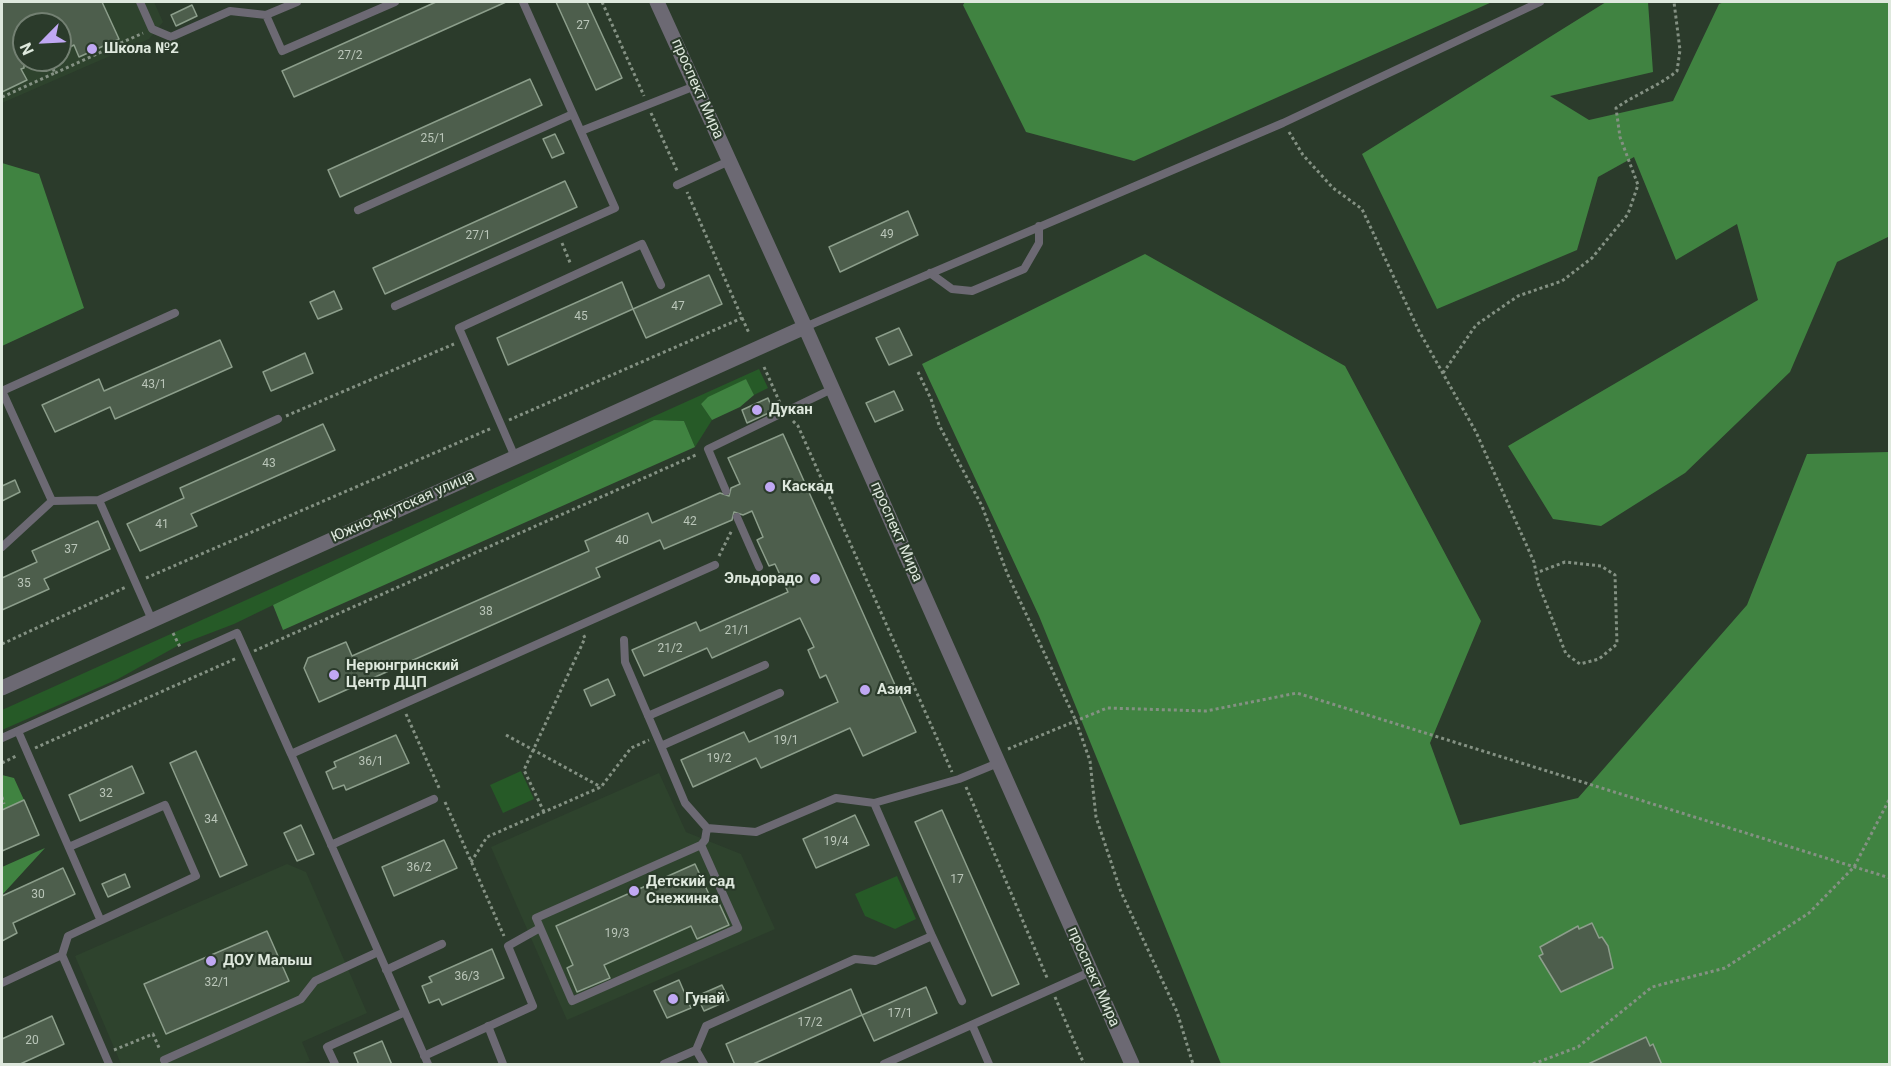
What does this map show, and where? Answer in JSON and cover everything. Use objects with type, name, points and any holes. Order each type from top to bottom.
[{"type":"street","name":"проспект Мира","points":[[657,2],[805,327],[1131,1065]]},
{"type":"street","name":"Южно-Якутская улица","points":[[2,688],[805,327]]},
{"type":"lane","points":[[140,2],[152,29],[171,37],[230,11],[266,15],[297,2]]},
{"type":"lane","points":[[266,15],[282,51],[395,2]]},
{"type":"lane","points":[[395,306],[615,208],[523,2]]},
{"type":"lane","points":[[805,327],[1283,123],[1540,2]]},
{"type":"lane","points":[[580,131],[695,86]]},
{"type":"lane","points":[[358,210],[573,114]]},
{"type":"lane","points":[[680,184],[729,161]]},
{"type":"lane","points":[[930,273],[952,289],[972,291],[1024,269],[1039,243],[1039,226]]},
{"type":"lane","points":[[515,457],[459,328],[642,244],[661,285]]},
{"type":"lane","points":[[52,501],[2,390],[176,313]]},
{"type":"lane","points":[[726,490],[708,449],[832,389]]},
{"type":"lane","points":[[2,547],[52,501],[99,500],[278,419]]},
{"type":"lane","points":[[99,500],[152,620]]},
{"type":"lane","points":[[737,517],[759,567]]},
{"type":"lane","points":[[291,754],[715,565]]},
{"type":"lane","points":[[2,738],[237,633],[428,1065]]},
{"type":"lane","points":[[624,640],[625,662],[685,804],[706,828],[756,832],[836,798],[874,803],[959,779],[996,759]]},
{"type":"lane","points":[[648,716],[765,665]]},
{"type":"lane","points":[[661,746],[780,693]]},
{"type":"lane","points":[[18,732],[100,919]]},
{"type":"lane","points":[[331,846],[434,799]]},
{"type":"lane","points":[[874,803],[962,1001]]},
{"type":"lane","points":[[69,848],[165,805],[196,876],[100,919],[68,936],[62,955],[108,1064]]},
{"type":"lane","points":[[701,845],[738,928],[573,1001],[536,918],[701,845],[705,840],[706,828]]},
{"type":"lane","points":[[424,1056],[533,1006],[508,946],[540,928]]},
{"type":"lane","points":[[664,1065],[696,1050],[706,1026],[855,959],[875,962],[932,936]]},
{"type":"lane","points":[[386,970],[442,944]]},
{"type":"lane","points":[[164,1060],[301,999],[315,981],[378,952]]},
{"type":"lane","points":[[2,983],[62,955]]},
{"type":"lane","points":[[885,1065],[1090,972]]},
{"type":"lane","points":[[335,1065],[327,1047],[405,1012]]},
{"type":"lane","points":[[488,1026],[503,1065]]},
{"type":"lane","points":[[973,1027],[989,1065]]},
{"type":"lane","points":[[696,1050],[704,1065]]},
{"type":"path","points":[[602,2],[680,184],[749,333]]},
{"type":"path","points":[[1443,373],[1476,325],[1518,296],[1562,281],[1592,258],[1628,213],[1638,185],[1620,137],[1616,108],[1636,94],[1665,81],[1677,70],[1680,50],[1674,2]]},
{"type":"path","points":[[2,97],[152,29]]},
{"type":"path","points":[[1283,123],[1303,155],[1333,188],[1362,209],[1419,331],[1476,432],[1534,562],[1536,573],[1551,620],[1566,654],[1581,664],[1599,659],[1617,644],[1615,575],[1601,566],[1564,562],[1536,573]]},
{"type":"path","points":[[558,234],[576,274]]},
{"type":"path","points":[[2,644],[136,583],[742,318]]},
{"type":"path","points":[[278,419],[464,340]]},
{"type":"path","points":[[764,367],[784,412],[798,426],[952,774],[965,784],[1084,1065]]},
{"type":"path","points":[[918,372],[931,399],[939,425],[982,506],[1007,573],[1077,721],[1090,761],[1096,817],[1121,892],[1177,1012],[1193,1065]]},
{"type":"path","points":[[2,763],[708,449]]},
{"type":"path","points":[[715,565],[737,517]]},
{"type":"path","points":[[173,633],[184,657]]},
{"type":"path","points":[[544,812],[524,770],[585,638]]},
{"type":"path","points":[[996,759],[1107,708],[1206,711],[1297,693],[1890,878]]},
{"type":"path","points":[[410,722],[508,946]]},
{"type":"path","points":[[506,735],[600,787]]},
{"type":"path","points":[[471,862],[487,837],[600,787],[631,748],[656,736]]},
{"type":"path","points":[[2,797],[4,804]]},
{"type":"path","points":[[1533,1065],[1578,1047],[1652,987],[1725,968],[1809,913],[1854,867],[1890,798]]},
{"type":"path","points":[[105,1054],[153,1034],[164,1060]]},
{"type":"shaded area","name":"Школа №2","points":[[2,2],[154,2],[163,22],[149,39],[2,103]]},
{"type":"shaded area","name":"Детский сад Снежинка","points":[[659,773],[686,832],[741,854],[775,929],[567,1020],[491,847]]},
{"type":"shaded area","name":"ДОУ Малыш","points":[[287,864],[306,872],[367,1013],[302,1042],[310,1061],[303,1064],[121,1064],[75,956]]},
{"type":"green space","points":[[965,2],[1492,2],[1134,161],[1026,132],[963,5]]},
{"type":"green space","points":[[1606,2],[1648,2],[1653,72],[1550,96],[1589,120],[1673,101],[1719,4],[1724,2],[1889,2],[1890,236],[1837,262],[1790,372],[1685,473],[1601,526],[1553,519],[1508,446],[1758,300],[1737,224],[1676,260],[1634,157],[1598,177],[1577,250],[1437,309],[1362,154]]},
{"type":"green space","points":[[2,163],[39,174],[84,308],[2,346]]},
{"type":"green space","points":[[1145,254],[1345,366],[1481,621],[1430,743],[1460,825],[1578,798],[1747,605],[1807,454],[1889,452],[1889,1064],[1221,1064],[1039,616],[922,364]]},
{"type":"green space","points":[[759,369],[768,388],[754,395],[746,379],[701,404],[712,420],[695,447],[684,421],[654,420],[234,624],[179,645],[118,679],[2,730],[2,710]]},
{"type":"green space","points":[[746,379],[754,395],[740,407],[712,420],[701,404],[708,397]]},
{"type":"green space","points":[[654,420],[684,421],[695,447],[283,630],[273,605]]},
{"type":"green space","points":[[521,771],[534,799],[503,813],[490,785]]},
{"type":"green space","points":[[2,775],[14,778],[24,800],[2,810]]},
{"type":"green space","points":[[45,848],[2,895],[2,867]]},
{"type":"green space","points":[[897,876],[916,919],[895,929],[865,916],[855,894]]},
{"type":"building","points":[[2,2],[102,2],[119,39],[79,57],[74,45],[72,46],[72,12],[12,12],[12,72],[23,72],[27,80],[2,92]]},
{"type":"building","points":[[436,2],[506,2],[294,97],[282,71]]},
{"type":"building","points":[[556,2],[587,2],[622,78],[596,90]]},
{"type":"building","points":[[192,5],[197,16],[176,26],[171,15]]},
{"type":"building","points":[[530,79],[542,105],[340,197],[328,170]]},
{"type":"building","points":[[555,134],[564,153],[552,158],[543,139]]},
{"type":"building","points":[[565,181],[577,207],[385,294],[373,268]]},
{"type":"building","points":[[908,211],[918,235],[840,272],[829,247]]},
{"type":"building","points":[[709,275],[722,304],[646,338],[633,309]]},
{"type":"building","points":[[622,282],[633,309],[508,365],[497,338]]},
{"type":"building","points":[[334,291],[342,309],[318,319],[310,302]]},
{"type":"building","points":[[899,328],[912,355],[889,365],[876,338]]},
{"type":"building","points":[[220,340],[232,367],[115,419],[110,407],[55,432],[42,405],[99,379],[104,391]]},
{"type":"building","points":[[305,353],[313,373],[271,391],[263,372]]},
{"type":"building","points":[[894,391],[903,410],[875,422],[866,403]]},
{"type":"building","name":"Дукан","points":[[768,398],[773,411],[747,423],[742,410]]},
{"type":"building","points":[[323,424],[335,450],[191,514],[197,526],[140,551],[127,524],[184,498],[180,488]]},
{"type":"building","points":[[783,434],[916,732],[863,756],[850,728],[761,768],[756,758],[693,787],[681,760],[744,732],[749,742],[838,702],[826,675],[820,678],[808,650],[814,647],[800,618],[712,658],[707,648],[644,676],[632,650],[696,622],[700,631],[788,592],[775,564],[769,566],[757,540],[763,537],[752,511],[743,515],[734,512],[732,520],[664,549],[660,540],[596,568],[600,577],[319,702],[304,668],[308,658],[346,642],[352,656],[589,551],[585,541],[648,513],[652,523],[720,493],[729,496],[731,488],[740,484],[728,458]]},
{"type":"building","points":[[15,480],[20,492],[2,501],[2,486]]},
{"type":"building","points":[[98,521],[110,549],[44,579],[49,589],[2,610],[2,578],[37,562],[32,551]]},
{"type":"building","points":[[608,679],[615,695],[591,706],[584,690]]},
{"type":"building","points":[[396,735],[409,763],[346,790],[344,785],[333,789],[326,772],[336,767],[334,762]]},
{"type":"building","points":[[196,751],[247,865],[220,877],[170,763]]},
{"type":"building","points":[[132,766],[144,793],[80,821],[69,795]]},
{"type":"building","points":[[24,800],[39,835],[2,851],[2,810]]},
{"type":"building","points":[[942,810],[1019,984],[992,996],[915,822]]},
{"type":"building","points":[[855,815],[869,845],[816,868],[803,839]]},
{"type":"building","points":[[301,825],[314,854],[297,861],[284,833]]},
{"type":"building","points":[[444,840],[457,868],[394,896],[382,867]]},
{"type":"building","points":[[695,864],[713,903],[718,901],[729,925],[697,939],[691,926],[604,965],[610,978],[577,992],[567,968],[573,965],[556,926]]},
{"type":"building","points":[[63,868],[75,894],[13,923],[17,933],[2,941],[2,896]]},
{"type":"building","points":[[125,874],[130,887],[108,897],[102,884]]},
{"type":"building","points":[[1592,923],[1599,938],[1602,937],[1608,946],[1613,968],[1561,992],[1539,956],[1543,954],[1540,947],[1578,926],[1579,929]]},
{"type":"building","points":[[267,931],[289,981],[166,1034],[144,984]]},
{"type":"building","points":[[492,949],[504,978],[442,1005],[439,999],[429,1003],[422,986],[432,982],[429,977]]},
{"type":"building","name":"Гунай","points":[[679,980],[691,1008],[667,1018],[654,991]]},
{"type":"building","points":[[722,985],[729,1000],[704,1011],[697,996]]},
{"type":"building","points":[[926,987],[937,1013],[874,1041],[862,1015]]},
{"type":"building","points":[[851,989],[862,1015],[751,1065],[735,1065],[726,1044]]},
{"type":"building","points":[[52,1016],[64,1044],[18,1065],[2,1065],[2,1039]]},
{"type":"building","points":[[1646,1037],[1650,1046],[1653,1044],[1662,1065],[1586,1065]]},
{"type":"building","points":[[382,1041],[392,1065],[359,1065],[354,1053]]},
{"type":"place","name":"Школа №2","points":[[92,49]]},
{"type":"place","name":"Дукан","points":[[757,410]]},
{"type":"place","name":"Каскад","points":[[770,487]]},
{"type":"place","name":"Эльдорадо","points":[[815,579]]},
{"type":"place","name":"Нерюнгринский Центр ДЦП","points":[[334,675]]},
{"type":"place","name":"Азия","points":[[865,690]]},
{"type":"place","name":"Детский сад Снежинка","points":[[634,891]]},
{"type":"place","name":"ДОУ Малыш","points":[[211,961]]},
{"type":"place","name":"Гунай","points":[[673,999]]}]
